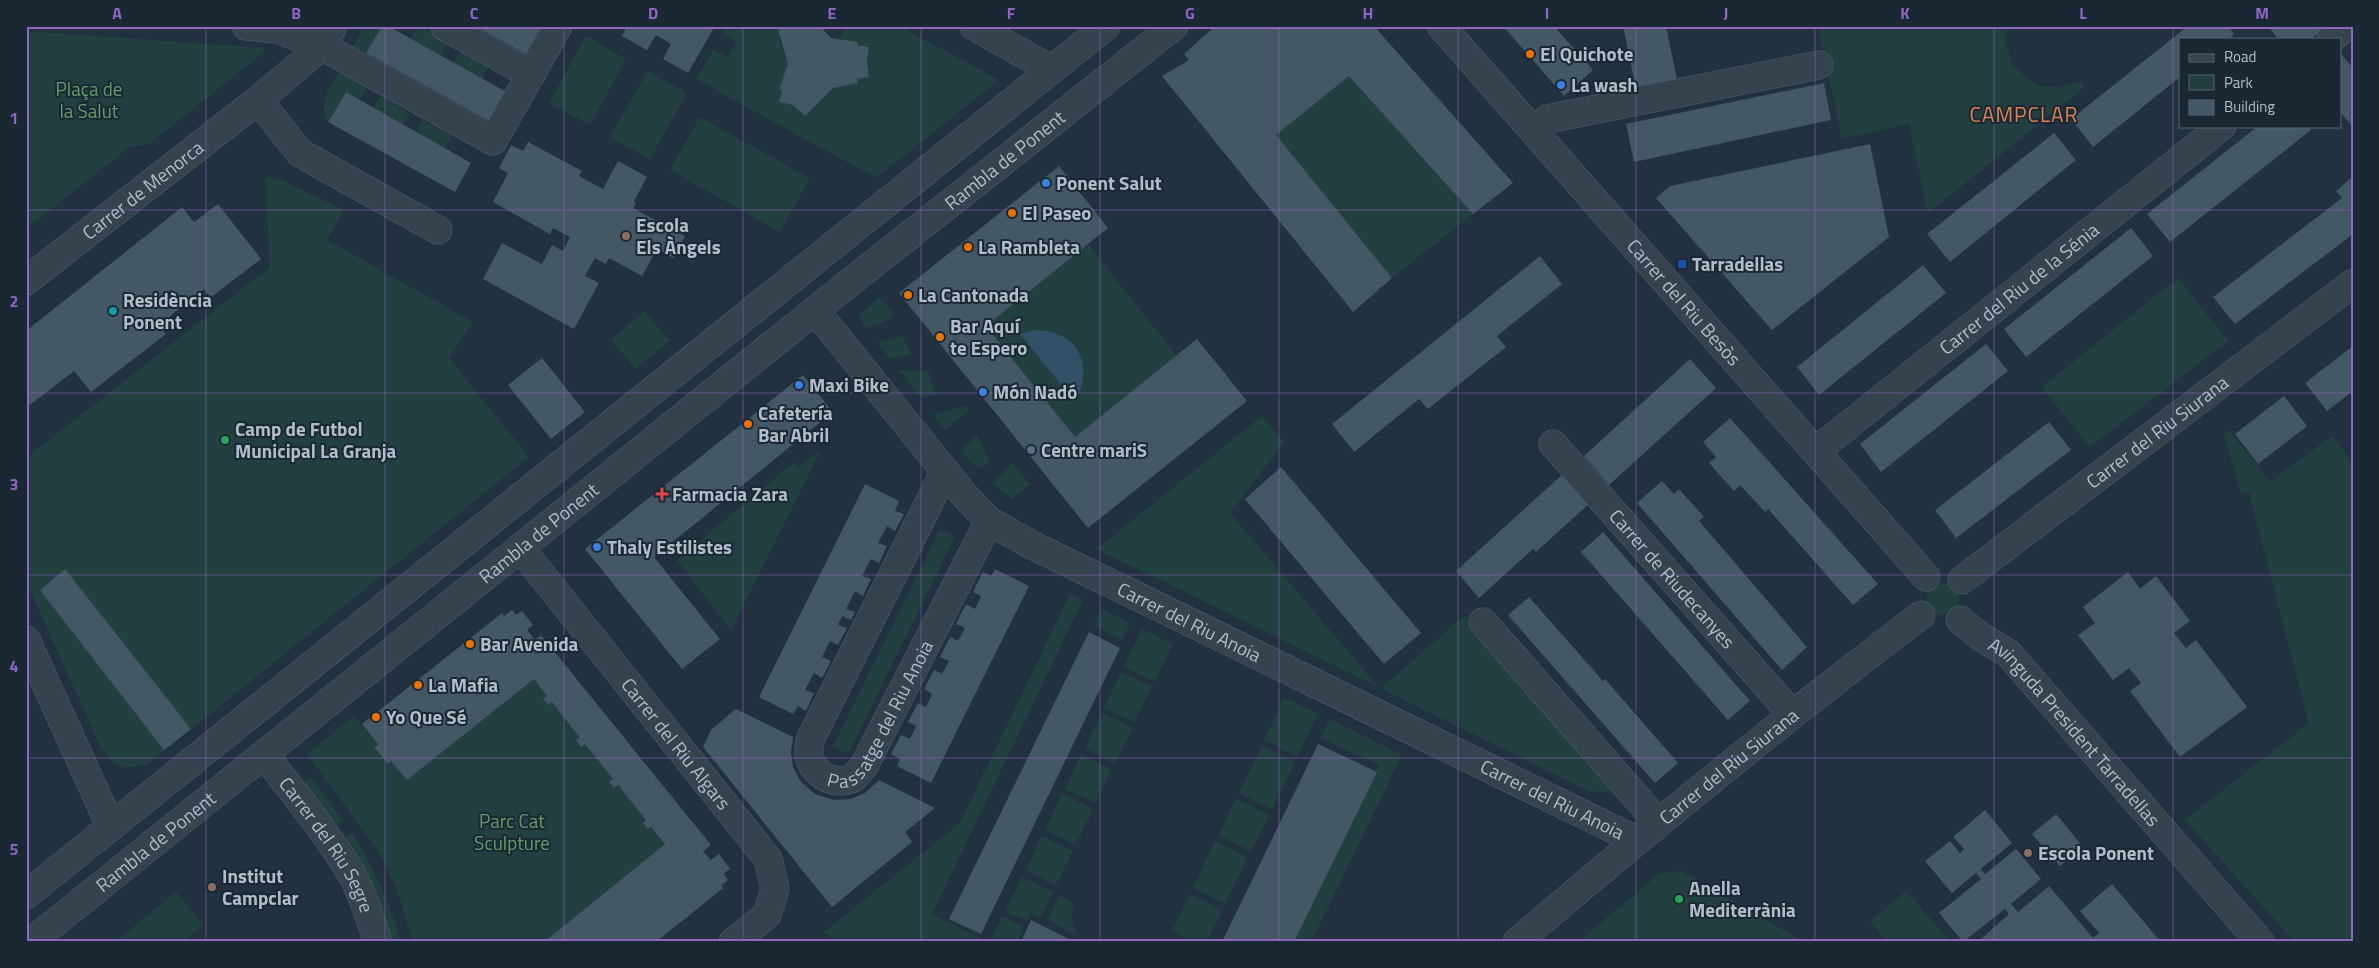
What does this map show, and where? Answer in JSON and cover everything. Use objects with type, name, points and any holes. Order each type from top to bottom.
[{"type":"street","points":[[246,26],[327,36],[493,142],[558,26]]},
{"type":"street","points":[[444,26],[531,75]]},
{"type":"street","points":[[974,26],[1052,70]]},
{"type":"street","points":[[26,895],[1106,26]]},
{"type":"street","name":"Rambla de Ponent","points":[[31,942],[816,310],[1174,26]]},
{"type":"street","name":"Carrer del Riu Besòs","points":[[1441,26],[1926,577]]},
{"type":"street","points":[[2332,38],[2347,26]]},
{"type":"street","name":"Carrer de Menorca","points":[[26,281],[258,100],[327,36]]},
{"type":"street","points":[[1534,131],[1547,119],[1819,65]]},
{"type":"street","points":[[258,100],[300,153],[438,230]]},
{"type":"street","name":"Carrer del Riu de la Sénia","points":[[1816,451],[2220,128]]},
{"type":"street","points":[[773,294],[774,305],[780,314],[789,321],[816,310],[826,277],[812,263]]},
{"type":"street","name":"Carrer del Riu Siurana","points":[[1962,580],[2353,283]]},
{"type":"street","name":"Carrer del Riu Anoia","points":[[816,310],[944,471],[989,521],[1032,545],[1636,840]]},
{"type":"street","name":"Carrer de Riudecanyes","points":[[1553,444],[1792,714]]},
{"type":"street","name":"Passatge del Riu Anoia","points":[[944,471],[810,740],[808,755],[815,769],[826,778],[840,781],[854,777],[864,766],[989,521]]},
{"type":"street","name":"Carrer del Riu Algars","points":[[521,549],[768,859],[775,889],[767,915],[733,942]]},
{"type":"street","points":[[1940,572],[1949,572],[1962,580],[1968,589],[1970,597],[1967,612],[1960,620],[1943,626],[1934,625],[1921,615],[1916,605],[1916,596],[1919,587],[1926,577],[1940,572]]},
{"type":"street","name":"Carrer del Riu Siurana","points":[[1516,942],[1658,822],[1792,714],[1921,615]]},
{"type":"street","name":"Avinguda President Tarradellas","points":[[1960,620],[1981,637],[2008,653],[2260,942]]},
{"type":"street","name":"Carrer del Riu Anoia","points":[[1483,622],[1658,822]]},
{"type":"street","points":[[26,640],[111,827]]},
{"type":"street","points":[[254,711],[272,748]]},
{"type":"street","name":"Carrer del Riu Segre","points":[[272,748],[352,875],[368,912],[378,942]]},
{"type":"green space","points":[[364,26],[382,26],[366,53],[353,46]]},
{"type":"green space","points":[[418,26],[448,43],[440,55],[411,39]]},
{"type":"green space","points":[[726,26],[777,26],[781,37],[779,39],[788,64],[779,89],[782,91],[779,102],[793,105],[805,116],[833,88],[858,83],[857,79],[869,77],[867,62],[869,47],[840,39],[847,26],[899,26],[999,80],[876,178],[696,79],[713,50],[728,57],[736,42],[722,33]]},
{"type":"green space","points":[[1818,26],[2007,26],[2005,42],[2013,66],[2037,86],[2058,87],[2080,81],[2085,87],[1928,213],[1909,124],[1842,139]]},
{"type":"green space","name":"Plaça de la Salut","points":[[26,31],[263,48],[264,52],[149,144],[131,146],[26,229]]},
{"type":"green space","points":[[586,36],[626,59],[590,125],[549,103]]},
{"type":"green space","points":[[461,51],[489,66],[482,79],[454,63]]},
{"type":"green space","points":[[648,71],[687,93],[650,159],[610,137]]},
{"type":"green space","points":[[339,72],[367,88],[360,100],[345,92],[328,122],[325,116],[324,103]]},
{"type":"green space","points":[[1349,76],[1473,214],[1392,278],[1276,135]]},
{"type":"green space","points":[[380,96],[410,113],[403,124],[374,108]]},
{"type":"green space","points":[[700,117],[810,178],[780,232],[670,170]]},
{"type":"green space","points":[[422,120],[452,136],[445,148],[416,132]]},
{"type":"green space","points":[[265,177],[280,180],[344,210],[327,240],[473,322],[449,358],[529,457],[148,764],[133,767],[121,766],[101,748],[26,581],[26,458],[270,267]]},
{"type":"green space","points":[[1088,244],[1177,356],[1075,437],[986,326]]},
{"type":"green space","points":[[2178,278],[2228,341],[2090,447],[2042,387]]},
{"type":"green space","points":[[879,297],[894,314],[885,322],[865,328],[859,316]]},
{"type":"green space","points":[[644,311],[670,341],[635,369],[611,340]]},
{"type":"green space","points":[[903,337],[911,354],[890,359],[877,342]]},
{"type":"green space","points":[[928,370],[936,395],[921,398],[900,371]]},
{"type":"green space","points":[[967,406],[969,410],[945,430],[933,414]]},
{"type":"green space","points":[[1262,416],[1284,442],[1230,513],[1379,688],[1097,549]]},
{"type":"green space","points":[[2229,430],[2270,482],[2332,436],[2353,463],[2353,942],[2295,942],[2185,820],[2309,723],[2249,492],[2241,493],[2224,434]]},
{"type":"green space","points":[[977,435],[990,462],[978,469],[961,451]]},
{"type":"green space","points":[[821,450],[731,630],[677,560],[794,462],[799,467]]},
{"type":"green space","points":[[1013,463],[1030,484],[1012,499],[992,483]]},
{"type":"green space","points":[[940,529],[955,537],[848,754],[833,746]]},
{"type":"green space","points":[[1943,583],[1954,588],[1959,599],[1954,610],[1943,615],[1932,610],[1927,599],[1932,588]]},
{"type":"green space","points":[[1070,594],[1083,600],[932,914],[988,942],[837,942],[823,933],[960,823]]},
{"type":"green space","points":[[1101,609],[1130,623],[1122,640],[1094,626]]},
{"type":"green space","points":[[1464,616],[1618,791],[1591,792],[1381,688]]},
{"type":"green space","points":[[1142,629],[1173,644],[1155,682],[1124,666]]},
{"type":"green space","points":[[1121,672],[1152,687],[1134,722],[1104,708]]},
{"type":"green space","name":"Parc Cat Sculpture","points":[[534,679],[547,696],[543,699],[548,705],[552,702],[580,738],[576,740],[581,747],[585,744],[613,779],[610,782],[627,795],[643,816],[648,829],[651,827],[665,844],[544,942],[414,942],[397,889],[377,849],[307,754],[354,716],[378,744],[374,747],[388,764],[391,761],[407,780]]},
{"type":"green space","points":[[1284,698],[1318,714],[1297,757],[1264,740]]},
{"type":"green space","points":[[1102,713],[1133,728],[1115,763],[1085,748]]},
{"type":"green space","points":[[1329,719],[1402,755],[1311,942],[1294,942],[1379,765],[1321,738]]},
{"type":"green space","points":[[1262,746],[1295,762],[1272,809],[1239,793]]},
{"type":"green space","points":[[1081,754],[1112,769],[1096,803],[1065,789]]},
{"type":"green space","points":[[311,777],[343,820],[335,826],[302,784]]},
{"type":"green space","points":[[1062,794],[1093,809],[1075,845],[1045,830]]},
{"type":"green space","points":[[1236,798],[1269,815],[1251,851],[1219,835]]},
{"type":"green space","points":[[352,833],[380,886],[402,942],[392,942],[380,907],[344,839]]},
{"type":"green space","points":[[1041,836],[1073,851],[1056,885],[1026,870]]},
{"type":"green space","points":[[1215,841],[1248,857],[1225,904],[1193,888]]},
{"type":"green space","name":"Anella Mediterrània","points":[[1681,871],[1804,942],[1578,942],[1660,873]]},
{"type":"green space","points":[[1022,877],[1053,892],[1041,917],[1031,913],[1027,921],[1005,911]]},
{"type":"green space","points":[[1906,891],[1951,942],[1888,942],[1870,922]]},
{"type":"green space","points":[[176,892],[203,925],[183,942],[115,942]]},
{"type":"green space","points":[[1190,894],[1222,910],[1207,942],[1193,942],[1172,931]]},
{"type":"green space","points":[[1059,896],[1073,903],[1072,918],[1076,935],[1048,920]]},
{"type":"green space","points":[[1002,916],[1023,927],[1017,942],[1001,942],[992,938]]},
{"type":"water","points":[[1034,330],[1062,336],[1072,343],[1078,352],[1082,363],[1083,375],[1081,388],[1075,402],[1020,334]]},
{"type":"building","points":[[382,26],[388,26],[510,94],[494,124],[366,53]]},
{"type":"building","points":[[475,26],[547,26],[530,57]]},
{"type":"building","points":[[627,26],[715,26],[688,73],[663,59],[671,44],[656,35],[647,50],[622,36]]},
{"type":"building","points":[[777,26],[820,26],[831,38],[857,42],[858,45],[869,47],[867,62],[869,77],[857,79],[858,83],[833,88],[805,116],[793,105],[779,102],[782,91],[779,89],[788,64]]},
{"type":"building","points":[[1215,26],[1374,26],[1513,183],[1473,214],[1349,76],[1276,135],[1392,278],[1353,312],[1162,76],[1189,60],[1184,54]]},
{"type":"building","points":[[1503,26],[1554,26],[1593,70],[1564,96]]},
{"type":"building","points":[[1623,26],[1666,26],[1677,80],[1636,89]]},
{"type":"building","points":[[2188,26],[2228,26],[2234,34],[2230,38],[2179,38],[2179,78],[2093,147],[2071,119]]},
{"type":"building","points":[[2268,26],[2319,26],[2322,30],[2312,38],[2277,38]]},
{"type":"building","points":[[2342,55],[2353,68],[2353,127],[2342,114]]},
{"type":"building","points":[[1824,83],[1831,120],[1634,162],[1626,124]]},
{"type":"building","points":[[346,92],[471,163],[455,192],[328,122]]},
{"type":"building","points":[[2255,128],[2310,128],[2311,130],[2170,242],[2147,214]]},
{"type":"building","points":[[2054,133],[2076,160],[1950,262],[1927,234]]},
{"type":"building","points":[[528,142],[582,171],[579,176],[603,189],[618,161],[647,177],[634,201],[636,203],[633,208],[685,236],[673,258],[657,249],[642,276],[609,258],[606,264],[595,258],[585,276],[599,283],[574,329],[483,279],[502,243],[542,264],[552,245],[563,251],[570,237],[553,228],[550,234],[493,202],[508,173],[499,168],[511,145],[523,151]]},
{"type":"building","points":[[1870,144],[1889,237],[1772,330],[1656,198],[1670,186]]},
{"type":"building","points":[[1059,166],[1108,228],[986,326],[1075,437],[1197,339],[1247,401],[1088,528],[899,293]]},
{"type":"building","points":[[2350,179],[2353,183],[2353,234],[2235,324],[2213,297],[2342,198],[2336,191]]},
{"type":"building","name":"Residència Ponent","points":[[218,204],[261,259],[210,298],[204,289],[159,325],[166,334],[91,392],[74,371],[26,408],[26,331],[182,207],[194,222]]},
{"type":"building","points":[[2131,228],[2153,256],[2026,357],[2004,329]]},
{"type":"building","points":[[1540,256],[1562,284],[1497,336],[1506,347],[1428,409],[1419,399],[1354,452],[1332,424]]},
{"type":"building","points":[[1923,265],[1946,293],[1819,395],[1797,367]]},
{"type":"building","points":[[1986,344],[2008,371],[1881,472],[1860,444]]},
{"type":"building","points":[[2353,346],[2353,391],[2327,411],[2305,383]]},
{"type":"building","points":[[542,358],[585,412],[551,439],[508,385]]},
{"type":"building","points":[[1690,359],[1716,388],[1609,485],[1584,456]]},
{"type":"building","points":[[803,375],[833,412],[654,557],[720,639],[682,669],[585,549]]},
{"type":"building","points":[[2284,396],[2307,426],[2258,464],[2235,434]]},
{"type":"building","points":[[1730,418],[1878,584],[1853,605],[1768,509],[1765,512],[1740,485],[1734,491],[1709,463],[1716,457],[1703,442]]},
{"type":"building","points":[[2049,422],[2071,450],[1956,538],[1935,510]]},
{"type":"building","points":[[1281,467],[1421,633],[1384,664],[1245,499]]},
{"type":"building","points":[[1564,473],[1590,503],[1536,552],[1533,549],[1479,598],[1456,571]]},
{"type":"building","points":[[1662,481],[1674,494],[1679,489],[1704,517],[1699,521],[1807,647],[1782,670],[1637,503]]},
{"type":"building","points":[[865,484],[899,501],[895,511],[904,514],[895,531],[887,526],[878,543],[887,546],[879,563],[871,559],[862,576],[871,579],[863,596],[855,591],[846,609],[855,612],[851,620],[842,616],[838,625],[847,628],[838,645],[830,641],[822,657],[831,661],[822,678],[814,673],[805,690],[814,693],[806,711],[798,706],[793,714],[759,697]]},
{"type":"building","points":[[1603,532],[1750,701],[1728,720],[1581,552]]},
{"type":"building","points":[[65,569],[191,729],[164,750],[40,590]]},
{"type":"building","points":[[995,569],[1029,586],[931,783],[897,766],[900,759],[891,754],[901,735],[910,739],[916,726],[908,722],[918,703],[926,707],[932,694],[924,689],[934,670],[942,674],[949,661],[940,657],[950,637],[958,641],[965,628],[956,624],[966,604],[975,609],[981,596],[973,592],[983,572],[991,576]]},
{"type":"building","points":[[2128,572],[2140,589],[2156,576],[2190,621],[2174,633],[2186,648],[2196,640],[2247,707],[2180,757],[2130,691],[2141,683],[2129,668],[2113,680],[2078,635],[2095,623],[2083,607]]},
{"type":"building","points":[[1529,597],[1603,681],[1605,679],[1678,763],[1655,783],[1508,615]]},
{"type":"building","points":[[512,610],[516,615],[522,611],[533,625],[527,630],[535,640],[541,635],[711,845],[703,851],[711,860],[719,854],[730,869],[724,874],[728,880],[721,886],[723,888],[656,942],[544,942],[665,844],[651,827],[648,829],[643,823],[646,820],[618,785],[614,788],[609,782],[613,779],[585,744],[581,747],[576,740],[580,738],[552,702],[548,705],[543,699],[547,696],[534,679],[407,780],[391,761],[388,764],[374,747],[378,744],[362,724],[502,613],[504,616]]},
{"type":"building","points":[[1089,632],[1120,648],[981,934],[949,919]]},
{"type":"building","points":[[736,709],[793,737],[791,752],[793,767],[801,782],[815,794],[834,800],[851,799],[865,793],[879,780],[935,808],[905,832],[912,842],[832,907],[703,747],[711,730]]},
{"type":"building","points":[[1318,744],[1377,772],[1294,942],[1222,942]]},
{"type":"building","points":[[1985,810],[2012,843],[1981,869],[1985,874],[2016,849],[2041,879],[2011,904],[2018,912],[2049,886],[2093,938],[2099,933],[2080,911],[2112,884],[2161,942],[1983,942],[1981,939],[2009,914],[2005,909],[1963,942],[1939,913],[1981,879],[1976,873],[1952,893],[1925,861],[1950,841],[1960,853],[1964,849],[1953,837]]},
{"type":"building","points":[[2056,814],[2083,847],[2060,866],[2032,834]]},
{"type":"building","points":[[1031,920],[1075,942],[1021,942]]},
{"type":"place","name":"El Quichote","points":[[1530,54]]},
{"type":"place","name":"La wash","points":[[1561,85]]},
{"type":"place","name":"Ponent Salut","points":[[1046,183]]},
{"type":"place","name":"El Paseo","points":[[1012,213]]},
{"type":"place","name":"Escola Els Àngels","points":[[626,236]]},
{"type":"place","name":"La Rambleta","points":[[968,247]]},
{"type":"place","name":"Tarradellas","points":[[1682,264]]},
{"type":"place","name":"La Cantonada","points":[[908,295]]},
{"type":"place","name":"Residència Ponent","points":[[113,311]]},
{"type":"place","name":"Bar Aquí te Espero","points":[[940,337]]},
{"type":"place","name":"Maxi Bike","points":[[799,385]]},
{"type":"place","name":"Món Nadó","points":[[983,392]]},
{"type":"place","name":"Cafetería Bar Abril","points":[[748,424]]},
{"type":"place","name":"Camp de Futbol Municipal La Granja","points":[[225,440]]},
{"type":"place","name":"Centre mariS","points":[[1031,450]]},
{"type":"place","name":"Farmacia Zara","points":[[662,494]]},
{"type":"place","name":"Thaly Estilistes","points":[[597,547]]},
{"type":"place","name":"Bar Avenida","points":[[470,644]]},
{"type":"place","name":"La Mafia","points":[[418,685]]},
{"type":"place","name":"Yo Que Sé","points":[[376,717]]},
{"type":"place","name":"Escola Ponent","points":[[2028,853]]},
{"type":"place","name":"Institut Campclar","points":[[212,887]]},
{"type":"place","name":"Anella Mediterrània","points":[[1679,899]]},
{"type":"district","name":"CAMPCLAR","points":[[2024,115]]}]
